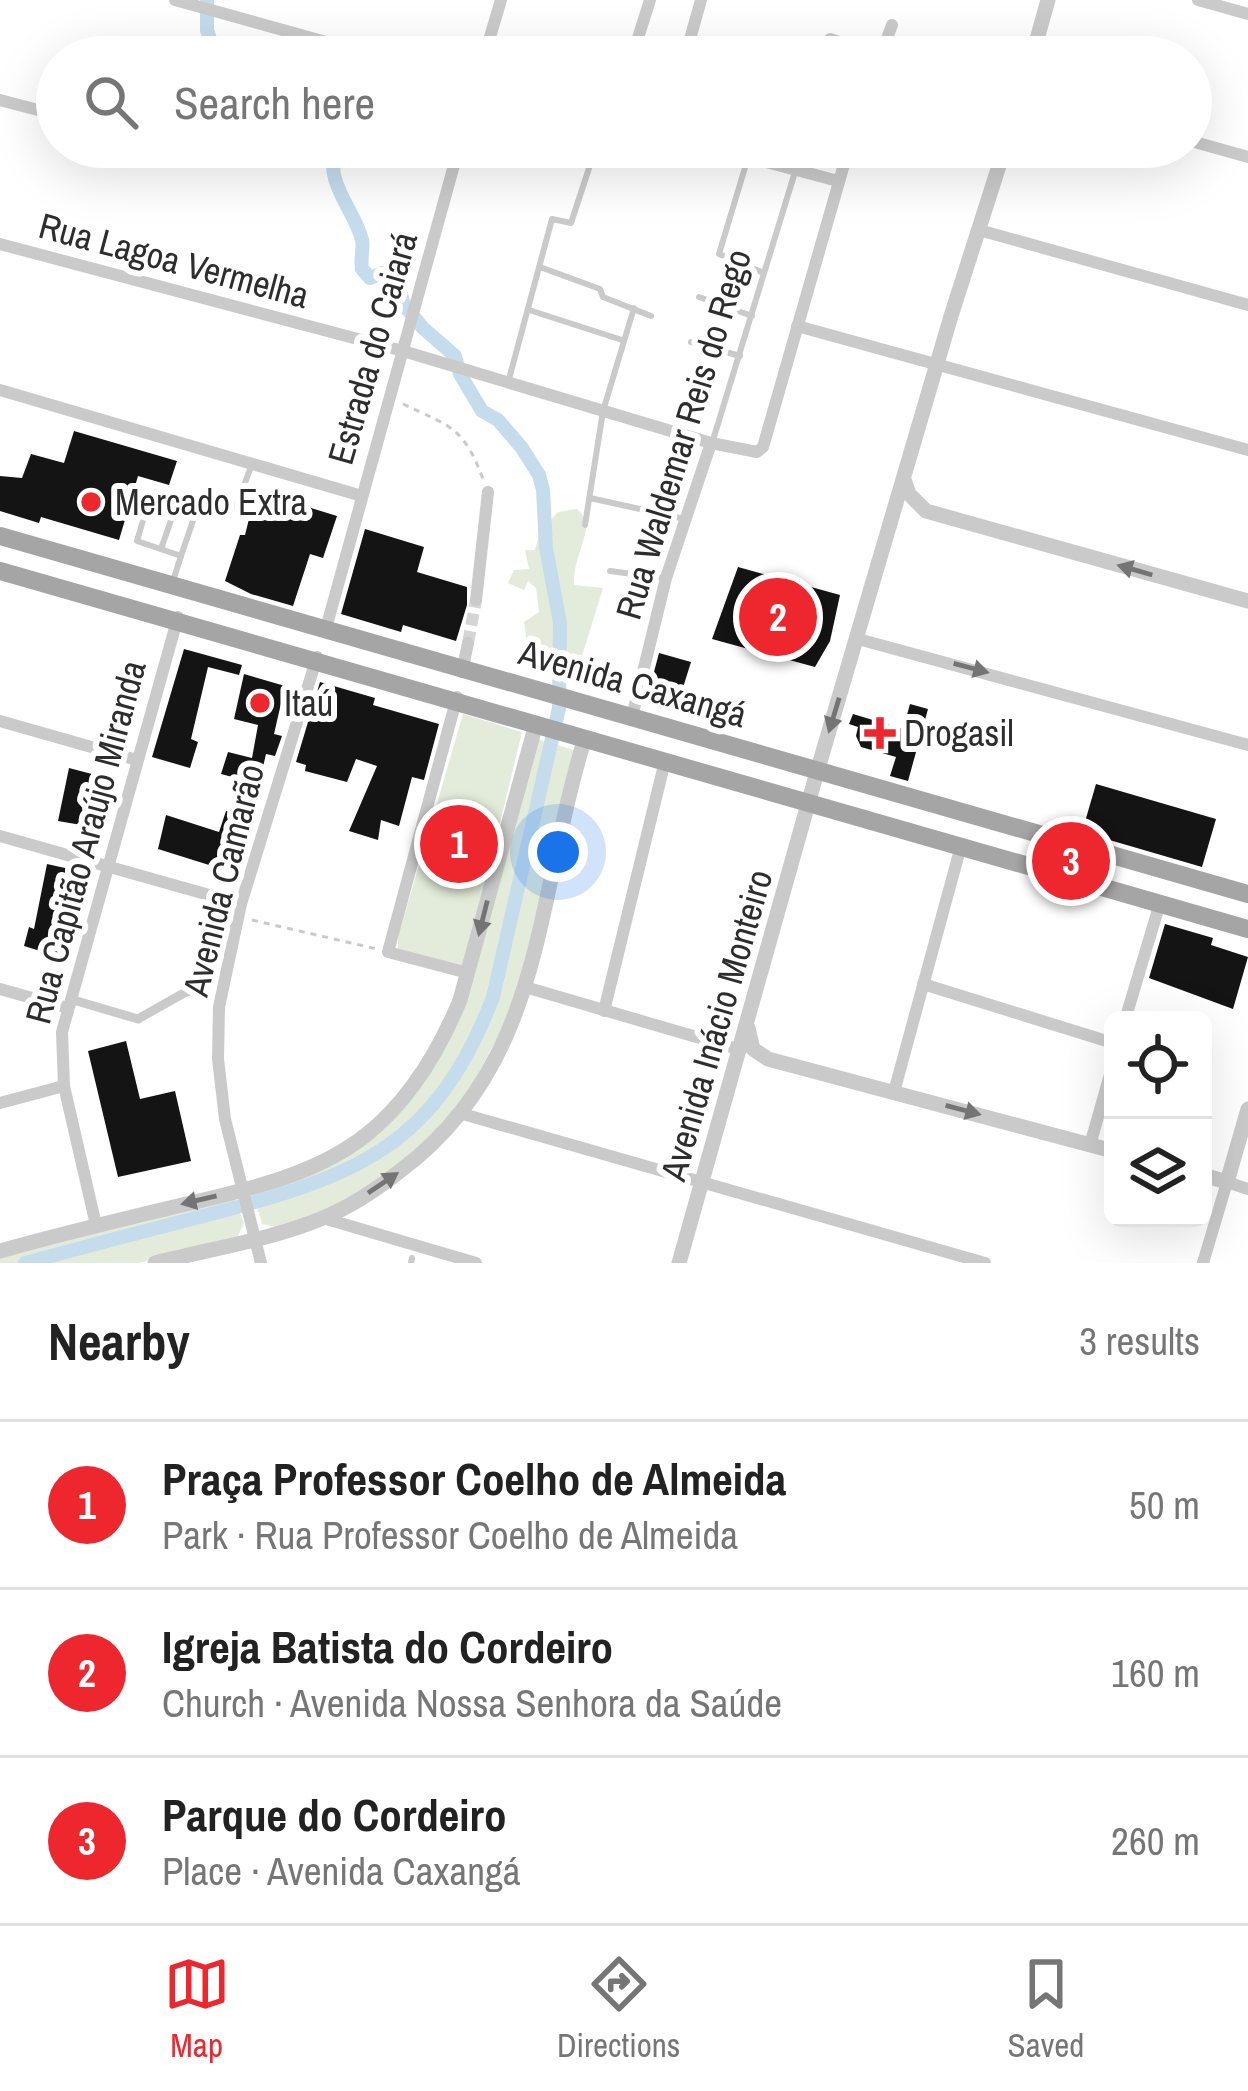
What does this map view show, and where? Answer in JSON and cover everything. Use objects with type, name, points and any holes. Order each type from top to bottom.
[{"type":"main road","name":"Avenida Caxangá","points":[[0,539],[632,717],[816,775],[1248,898]]},
{"type":"main road","name":"Avenida Caxangá","points":[[0,569],[1248,926]]},
{"type":"street","points":[[175,0],[303,36]]},
{"type":"street","points":[[490,36],[501,0]]},
{"type":"street","points":[[639,36],[650,0]]},
{"type":"street","points":[[1038,36],[1048,0]]},
{"type":"street","points":[[1198,0],[1248,14]]},
{"type":"street","points":[[690,36],[696,1]]},
{"type":"street","points":[[889,36],[892,25]]},
{"type":"street","points":[[0,100],[36,109]]},
{"type":"street","points":[[1212,147],[1248,157]]},
{"type":"street","name":"Estrada do Caiará","points":[[326,632],[453,168]]},
{"type":"street","points":[[788,168],[838,181]]},
{"type":"street","points":[[603,411],[711,443],[761,450],[843,168]]},
{"type":"street","name":"Avenida Inácio Monteiro","points":[[680,1263],[816,775],[998,168]]},
{"type":"street","points":[[979,230],[1248,305]]},
{"type":"street","name":"Rua Lagoa Vermelha","points":[[0,244],[403,351],[603,411]]},
{"type":"street","points":[[797,326],[1248,450]]},
{"type":"street","points":[[0,391],[362,496]]},
{"type":"street","name":"Rua Waldemar Reis do Rego","points":[[632,717],[666,578],[711,443]]},
{"type":"street","points":[[905,482],[909,494],[926,511]]},
{"type":"street","points":[[476,600],[488,492]]},
{"type":"street","points":[[892,523],[926,511],[1248,602]]},
{"type":"street","name":"Rua Capitão Araújo Miranda","points":[[96,1225],[64,1086],[60,1047],[178,619]]},
{"type":"street","points":[[858,638],[1248,745]]},
{"type":"street","points":[[462,671],[468,644]]},
{"type":"street","name":"Avenida Camarão","points":[[260,1263],[225,1119],[214,985],[316,658]]},
{"type":"street","points":[[457,698],[388,952],[468,973]]},
{"type":"street","points":[[0,721],[136,760]]},
{"type":"street","points":[[0,1250],[244,1193],[333,1157],[368,1134],[410,1091],[444,1039],[468,973],[538,723]]},
{"type":"street","points":[[155,1263],[323,1218],[394,1176],[463,1114],[494,1064],[525,987],[583,736]]},
{"type":"street","points":[[604,1010],[665,761]]},
{"type":"street","points":[[0,836],[240,911]]},
{"type":"street","points":[[894,1092],[961,846]]},
{"type":"street","points":[[1128,1011],[1160,903]]},
{"type":"street","points":[[923,984],[1104,1040]]},
{"type":"street","points":[[0,989],[138,1019],[184,993],[214,985]]},
{"type":"street","points":[[525,987],[741,1049]]},
{"type":"street","points":[[748,1025],[753,1048],[768,1059],[1104,1149]]},
{"type":"street","points":[[732,1082],[768,1059]]},
{"type":"street","points":[[0,1103],[64,1086]]},
{"type":"street","points":[[1090,1145],[1104,1096]]},
{"type":"street","points":[[1203,1263],[1248,1108]]},
{"type":"street","points":[[463,1114],[985,1263]]},
{"type":"street","points":[[1212,1178],[1248,1189]]},
{"type":"street","points":[[323,1218],[413,1255],[476,1263]]},
{"type":"lane","points":[[508,382],[552,219],[571,223],[589,168]]},
{"type":"lane","points":[[745,168],[718,254],[764,273]]},
{"type":"lane","name":"Rua Waldemar Reis do Rego","points":[[711,443],[795,170]]},
{"type":"lane","points":[[540,268],[600,290],[603,297],[651,316]]},
{"type":"lane","points":[[699,297],[752,316]]},
{"type":"lane","points":[[585,525],[603,411],[634,308]]},
{"type":"lane","points":[[529,310],[623,340]]},
{"type":"lane","points":[[691,342],[740,356]]},
{"type":"lane","points":[[181,556],[137,542],[151,493],[230,509],[237,504],[252,464]]},
{"type":"lane","points":[[160,549],[179,497]]},
{"type":"lane","points":[[590,498],[685,519]]},
{"type":"lane","points":[[171,588],[200,503]]},
{"type":"lane","points":[[610,571],[666,578]]},
{"type":"lane","points":[[593,709],[816,775]]},
{"type":"lane","points":[[583,736],[1248,926]]},
{"type":"path","points":[[390,397],[459,431],[488,492]]},
{"type":"path","points":[[240,911],[388,952]]},
{"type":"green space","points":[[577,509],[587,520],[574,585],[603,588],[574,682],[530,666],[524,622],[539,612],[536,588],[528,581],[524,590],[508,583],[514,570],[529,569],[525,550],[535,550],[540,532],[558,512]]},
{"type":"green space","points":[[463,714],[522,732],[465,967],[398,949]]},
{"type":"green space","points":[[534,738],[577,751],[517,1000],[464,1101],[406,1163],[348,1201],[281,1228],[262,1224],[253,1193],[356,1145],[447,1038]]},
{"type":"green space","points":[[234,1198],[244,1223],[237,1238],[138,1263],[0,1263],[0,1253]]},
{"type":"building","name":"Mercado Extra","points":[[74,431],[177,461],[169,485],[138,476],[119,540],[41,517],[39,523],[0,511],[0,476],[22,478],[31,454],[64,463]]},
{"type":"building","points":[[256,491],[337,516],[323,558],[310,554],[293,606],[225,581],[240,535],[245,535]]},
{"type":"building","points":[[365,529],[424,547],[417,572],[467,587],[456,641],[403,625],[401,632],[341,614]]},
{"type":"building","points":[[738,567],[840,595],[830,641],[815,667],[712,639]]},
{"type":"building","points":[[184,649],[242,665],[239,675],[208,667],[191,739],[198,742],[190,768],[152,757]]},
{"type":"building","points":[[659,653],[691,662],[676,710],[646,702]]},
{"type":"building","points":[[244,674],[285,686],[274,734],[282,736],[275,756],[266,754],[259,784],[221,774],[228,752],[252,758],[258,725],[234,719]]},
{"type":"building","points":[[320,682],[375,698],[373,705],[439,724],[424,780],[412,777],[399,826],[381,820],[378,840],[349,831],[377,766],[356,759],[347,782],[305,771],[306,765],[296,762]]},
{"type":"building","points":[[910,704],[928,709],[908,781],[890,776],[896,757],[861,747],[858,727],[849,724],[853,714],[903,729]]},
{"type":"building","points":[[69,768],[111,779],[99,828],[58,821]]},
{"type":"building","points":[[1096,784],[1216,819],[1202,867],[1082,832]]},
{"type":"building","points":[[234,802],[255,807],[257,815],[253,831],[236,825],[225,870],[158,849],[166,815],[219,832]]},
{"type":"building","points":[[47,864],[92,874],[84,905],[78,904],[66,939],[70,940],[66,959],[24,946],[29,927],[34,929]]},
{"type":"building","points":[[1165,924],[1213,938],[1211,945],[1248,957],[1233,1009],[1149,978]]},
{"type":"building","points":[[126,1041],[140,1099],[175,1091],[191,1161],[118,1177],[88,1051]]},
{"type":"waterway","points":[[207,0],[209,36]]},
{"type":"waterway","points":[[25,1263],[262,1200],[349,1168],[385,1148],[417,1122],[445,1089],[493,997],[559,708],[560,623],[546,548],[543,490],[522,448],[498,420],[482,411],[455,356],[423,328],[404,305],[400,291],[382,273],[370,278],[362,269],[362,240],[334,168]]},
{"type":"tunnel","points":[[468,643],[476,600]]},
{"type":"place","name":"Mercado Extra","points":[[91,502]]},
{"type":"place","name":"Igreja Batista do Cordeiro","points":[[778,617]]},
{"type":"place","name":"Itaú","points":[[260,703]]},
{"type":"place","name":"Drogasil","points":[[880,733]]},
{"type":"place","name":"Praça Professor Coelho de Almeida","points":[[459,844]]},
{"type":"place","name":"Parque do Cordeiro","points":[[1071,861]]}]
